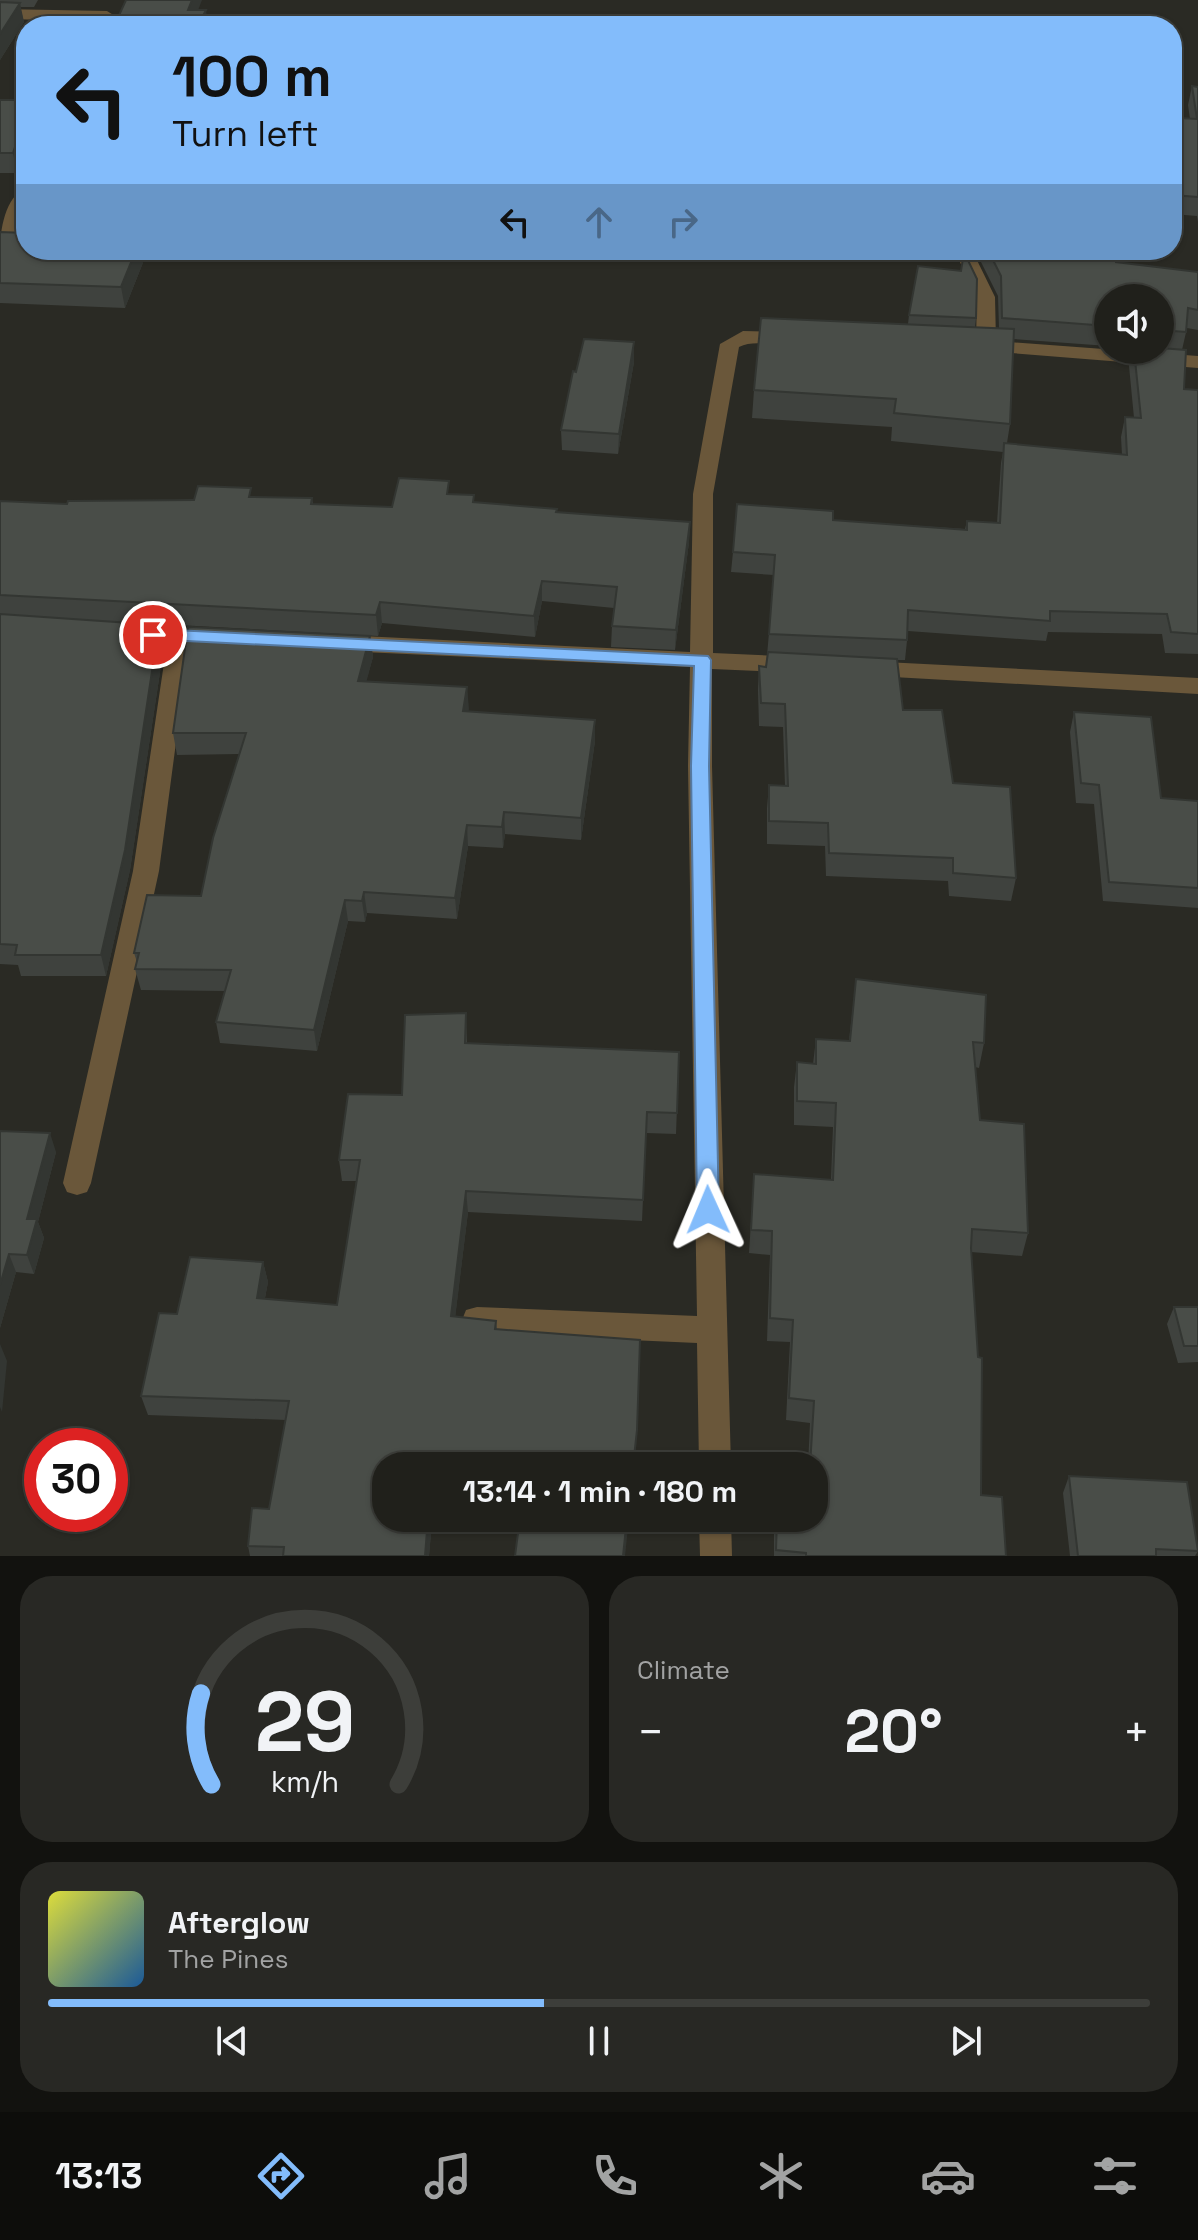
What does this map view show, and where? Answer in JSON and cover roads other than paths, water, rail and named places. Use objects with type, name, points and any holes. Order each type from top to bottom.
[{"type":"street","points":[[0,14],[30,16]]},
{"type":"street","points":[[0,245],[16,214]]},
{"type":"street","points":[[968,260],[986,297],[986,346]]},
{"type":"street","points":[[715,1452],[701,813],[703,494],[730,344],[743,337],[759,336],[815,339]]},
{"type":"street","points":[[955,345],[1198,362]]},
{"type":"street","points":[[111,633],[241,639]]},
{"type":"street","points":[[77,1183],[146,871],[179,636]]},
{"type":"street","points":[[318,642],[1198,686]]},
{"type":"street","points":[[477,1320],[714,1330]]},
{"type":"street","points":[[715,1532],[716,1556]]}]
